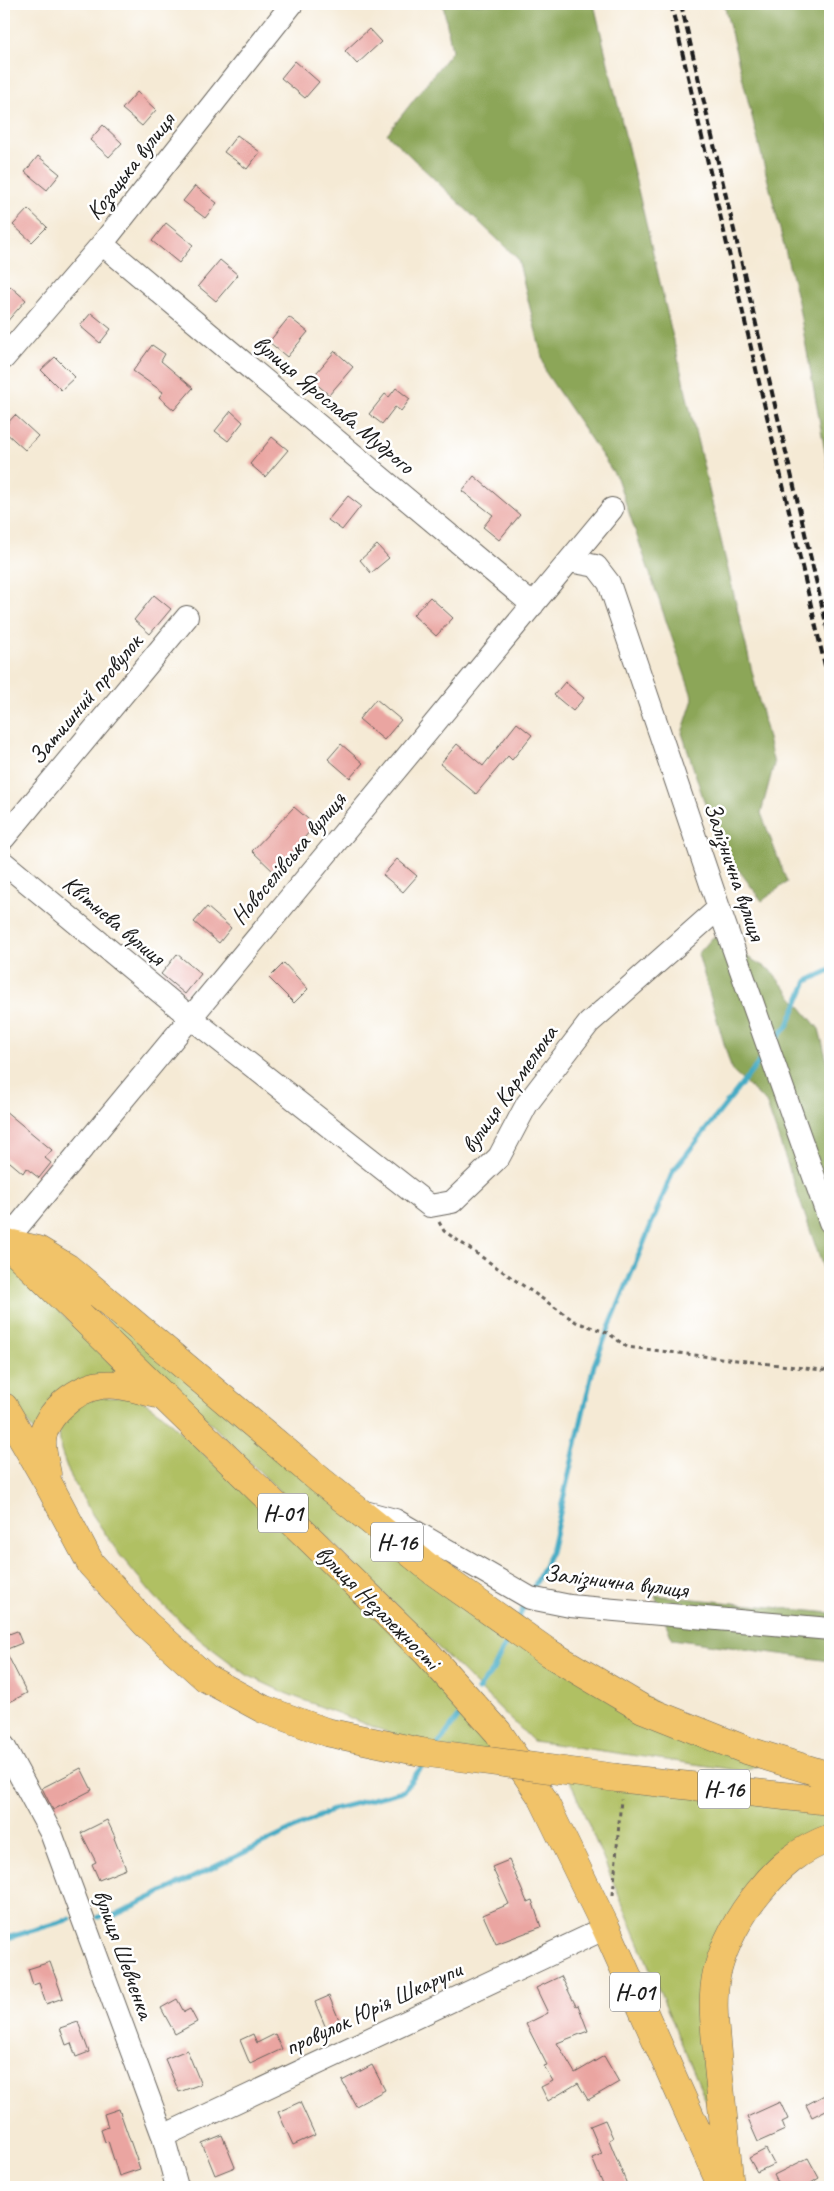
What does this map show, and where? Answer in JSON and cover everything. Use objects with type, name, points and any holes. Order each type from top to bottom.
[{"type":"main road","name":"вулиця Незалежності","points":[[4,1241],[426,1652],[498,1732],[543,1799],[606,1928]]},
{"type":"main road","name":"Н-16","points":[[4,1241],[38,1250],[68,1268],[210,1390],[433,1571],[549,1653],[643,1709],[746,1750],[830,1776]]},
{"type":"main road","points":[[48,1483],[42,1442],[56,1412],[74,1394],[85,1388],[102,1385],[120,1386],[161,1395]]},
{"type":"main road","name":"Н-16","points":[[4,1407],[48,1483],[91,1564],[146,1624],[206,1678],[263,1710],[326,1732],[421,1752],[620,1778],[830,1801]]},
{"type":"main road","points":[[730,2187],[713,2009],[717,1973],[731,1932],[767,1881],[794,1855],[811,1845],[830,1838]]},
{"type":"main road","name":"Н-01","points":[[606,1928],[722,2187]]},
{"type":"street","name":"Козацька вулиця","points":[[6,349],[102,244],[292,4]]},
{"type":"street","name":"вулиця Ярослава Мудрого","points":[[102,244],[533,605]]},
{"type":"street","name":"Новоселівська вулиця","points":[[4,1241],[612,509]]},
{"type":"street","name":"Залізнична вулиця","points":[[569,561],[596,566],[609,583],[719,908],[830,1222]]},
{"type":"street","name":"Затишний провулок","points":[[4,838],[187,617]]},
{"type":"street","name":"Квітнева вулиця","points":[[4,863],[190,1017]]},
{"type":"street","name":"вулиця Кармелюка","points":[[430,1206],[452,1202],[499,1157],[527,1104],[588,1023],[719,908]]},
{"type":"street","points":[[190,1017],[430,1206]]},
{"type":"street","name":"Залізнична вулиця","points":[[358,1510],[395,1520],[530,1598],[570,1606],[830,1629]]},
{"type":"street","name":"вулиця Шевченка","points":[[4,1746],[51,1833],[163,2136],[176,2187]]},
{"type":"street","name":"провулок Юрія Шкарупи","points":[[163,2136],[606,1928]]},
{"type":"path","points":[[430,1206],[444,1231],[576,1322],[608,1333],[627,1347],[830,1371]]},
{"type":"path","points":[[614,1894],[620,1778]]},
{"type":"green space","points":[[443,4],[594,4],[774,764],[761,813],[787,882],[762,901],[717,841],[682,733],[693,699],[617,478],[546,373],[518,259],[387,134],[452,51]]},
{"type":"green space","points":[[724,4],[830,4],[830,479],[798,302]]},
{"type":"green space","points":[[713,937],[770,970],[819,1029],[830,1073],[830,1288],[766,1102],[732,1071],[698,954]]},
{"type":"green space","points":[[4,1254],[132,1385],[108,1376],[37,1437],[4,1386]]},
{"type":"green space","points":[[52,1263],[349,1516],[758,1765],[743,1771],[533,1741],[120,1334]]},
{"type":"green space","points":[[137,1397],[160,1413],[354,1594],[485,1732],[492,1754],[418,1744],[285,1693],[247,1675],[199,1639],[156,1598],[119,1554],[90,1511],[69,1473],[61,1451],[59,1434],[64,1413],[80,1398]]},
{"type":"green space","points":[[655,1595],[830,1613],[830,1661],[672,1639]]},
{"type":"green space","points":[[568,1776],[830,1814],[830,1832],[783,1856],[702,1999],[701,2028],[724,2143]]},
{"type":"building","points":[[369,29],[381,42],[357,64],[345,51]]},
{"type":"building","points":[[295,61],[319,82],[305,98],[281,78]]},
{"type":"building","points":[[137,92],[156,110],[142,126],[122,109]]},
{"type":"building","points":[[103,125],[122,143],[109,157],[90,140]]},
{"type":"building","points":[[237,135],[260,152],[247,169],[224,152]]},
{"type":"building","points":[[38,156],[60,174],[47,190],[25,172]]},
{"type":"building","points":[[195,186],[217,203],[205,218],[183,201]]},
{"type":"building","points":[[28,209],[47,227],[32,242],[13,225]]},
{"type":"building","points":[[166,223],[193,245],[179,263],[152,241]]},
{"type":"building","points":[[220,260],[238,275],[216,301],[198,286]]},
{"type":"building","points":[[10,286],[26,300],[4,325],[4,293]]},
{"type":"building","points":[[91,313],[111,329],[100,343],[80,326]]},
{"type":"building","points":[[289,317],[308,332],[287,357],[269,342]]},
{"type":"building","points":[[152,345],[165,354],[161,361],[193,388],[174,410],[159,397],[163,392],[133,371]]},
{"type":"building","points":[[335,351],[353,367],[329,395],[311,379]]},
{"type":"building","points":[[55,357],[75,377],[61,390],[41,370]]},
{"type":"building","points":[[396,388],[410,399],[401,411],[395,407],[382,424],[369,414],[385,394],[389,397]]},
{"type":"building","points":[[231,411],[243,422],[228,441],[215,431]]},
{"type":"building","points":[[15,415],[38,436],[25,450],[4,431],[4,427]]},
{"type":"building","points":[[272,437],[288,450],[265,477],[250,464]]},
{"type":"building","points":[[474,476],[520,515],[499,540],[483,527],[493,515],[462,491]]},
{"type":"building","points":[[348,496],[361,506],[342,530],[328,520]]},
{"type":"building","points":[[377,545],[389,558],[371,573],[360,560]]},
{"type":"building","points":[[154,595],[171,609],[150,634],[134,620]]},
{"type":"building","points":[[430,597],[453,618],[436,636],[413,615]]},
{"type":"building","points":[[565,682],[584,698],[573,711],[554,695]]},
{"type":"building","points":[[376,699],[401,720],[384,740],[359,719]]},
{"type":"building","points":[[517,723],[532,735],[512,760],[508,756],[476,794],[440,764],[457,744],[483,766]]},
{"type":"building","points":[[341,744],[363,763],[350,778],[328,759]]},
{"type":"building","points":[[294,807],[315,825],[275,873],[252,851]]},
{"type":"building","points":[[397,859],[417,876],[403,892],[383,875]]},
{"type":"building","points":[[207,907],[231,928],[219,943],[194,922]]},
{"type":"building","points":[[177,954],[201,974],[185,994],[161,974]]},
{"type":"building","points":[[284,963],[308,989],[294,1003],[269,978]]},
{"type":"building","points":[[4,1110],[52,1150],[45,1158],[51,1163],[39,1178],[26,1168],[23,1173],[4,1157]]},
{"type":"building","points":[[17,1631],[22,1643],[5,1650],[27,1693],[4,1705],[4,1636]]},
{"type":"building","points":[[81,1768],[92,1790],[53,1810],[42,1788]]},
{"type":"building","points":[[107,1820],[126,1869],[99,1880],[92,1864],[96,1862],[81,1833]]},
{"type":"building","points":[[509,1860],[527,1902],[532,1900],[541,1927],[496,1944],[483,1915],[509,1904],[492,1867]]},
{"type":"building","points":[[50,1962],[63,1998],[46,2004],[39,1983],[33,1985],[28,1969]]},
{"type":"building","points":[[561,1976],[576,2006],[578,2005],[588,2031],[557,2043],[575,2073],[604,2056],[619,2082],[588,2100],[578,2083],[548,2101],[541,2087],[553,2081],[544,2066],[547,2065],[526,2024],[548,2013],[536,1988]]},
{"type":"building","points":[[329,1996],[340,2022],[326,2028],[315,2002]]},
{"type":"building","points":[[177,1999],[184,2012],[190,2009],[197,2022],[175,2034],[161,2008]]},
{"type":"building","points":[[78,2022],[89,2052],[76,2057],[71,2043],[66,2045],[60,2028]]},
{"type":"building","points":[[253,2034],[257,2043],[275,2034],[282,2049],[250,2064],[240,2040]]},
{"type":"building","points":[[187,2050],[201,2084],[179,2092],[165,2059]]},
{"type":"building","points":[[372,2065],[385,2090],[356,2106],[342,2081]]},
{"type":"building","points":[[830,2092],[830,2108],[812,2117],[806,2105]]},
{"type":"building","points":[[300,2102],[315,2135],[293,2145],[278,2112]]},
{"type":"building","points":[[780,2102],[788,2119],[782,2122],[785,2130],[758,2142],[747,2117]]},
{"type":"building","points":[[119,2109],[140,2169],[119,2176],[108,2141],[105,2142],[101,2130],[108,2127],[104,2114]]},
{"type":"building","points":[[605,2120],[613,2138],[609,2140],[628,2187],[604,2187],[592,2158],[602,2154],[590,2126]]},
{"type":"building","points":[[222,2135],[235,2167],[215,2175],[202,2143]]},
{"type":"building","points":[[766,2149],[774,2164],[757,2172],[749,2158]]},
{"type":"building","points":[[808,2158],[819,2178],[811,2183],[813,2187],[780,2187],[774,2175]]},
{"type":"waterway","points":[[778,1037],[788,1025],[807,981],[830,970]]},
{"type":"waterway","points":[[531,1593],[551,1552],[594,1365],[673,1171],[760,1061]]},
{"type":"waterway","points":[[518,1620],[526,1602]]},
{"type":"waterway","points":[[478,1690],[493,1670],[509,1637]]},
{"type":"waterway","points":[[437,1746],[462,1712]]},
{"type":"waterway","points":[[98,1917],[113,1916],[334,1809],[403,1791],[426,1761]]},
{"type":"waterway","points":[[4,1939],[70,1919]]},
{"type":"railway","points":[[671,4],[830,687]]},
{"type":"railway","points":[[681,4],[830,640]]}]
